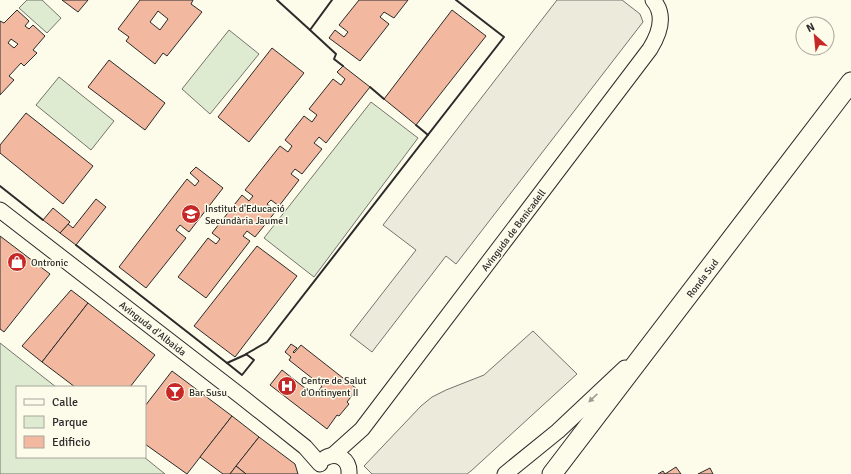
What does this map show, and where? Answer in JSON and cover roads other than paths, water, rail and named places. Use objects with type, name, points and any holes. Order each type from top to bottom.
[{"type":"main road","name":"Ronda Sud","points":[[552,474],[851,82]]},
{"type":"street","name":"Avinguda de Benicadell","points":[[362,429],[642,61],[656,39],[660,29],[660,11],[653,0]]},
{"type":"street","name":"Avinguda d'Albaida","points":[[0,210],[325,462],[342,458],[350,470]]},
{"type":"street","points":[[505,474],[558,431],[652,343]]},
{"type":"street","points":[[325,462],[362,429]]},
{"type":"street","points":[[350,470],[362,429]]},
{"type":"place","name":"Institut d'Educació Secundària Jaume I","points":[[191,214]]},
{"type":"place","name":"Ontronic","points":[[17,262]]},
{"type":"place","name":"Centre de Salut d'Ontinyent II","points":[[287,386]]},
{"type":"place","name":"Bar Susu","points":[[175,392]]}]
